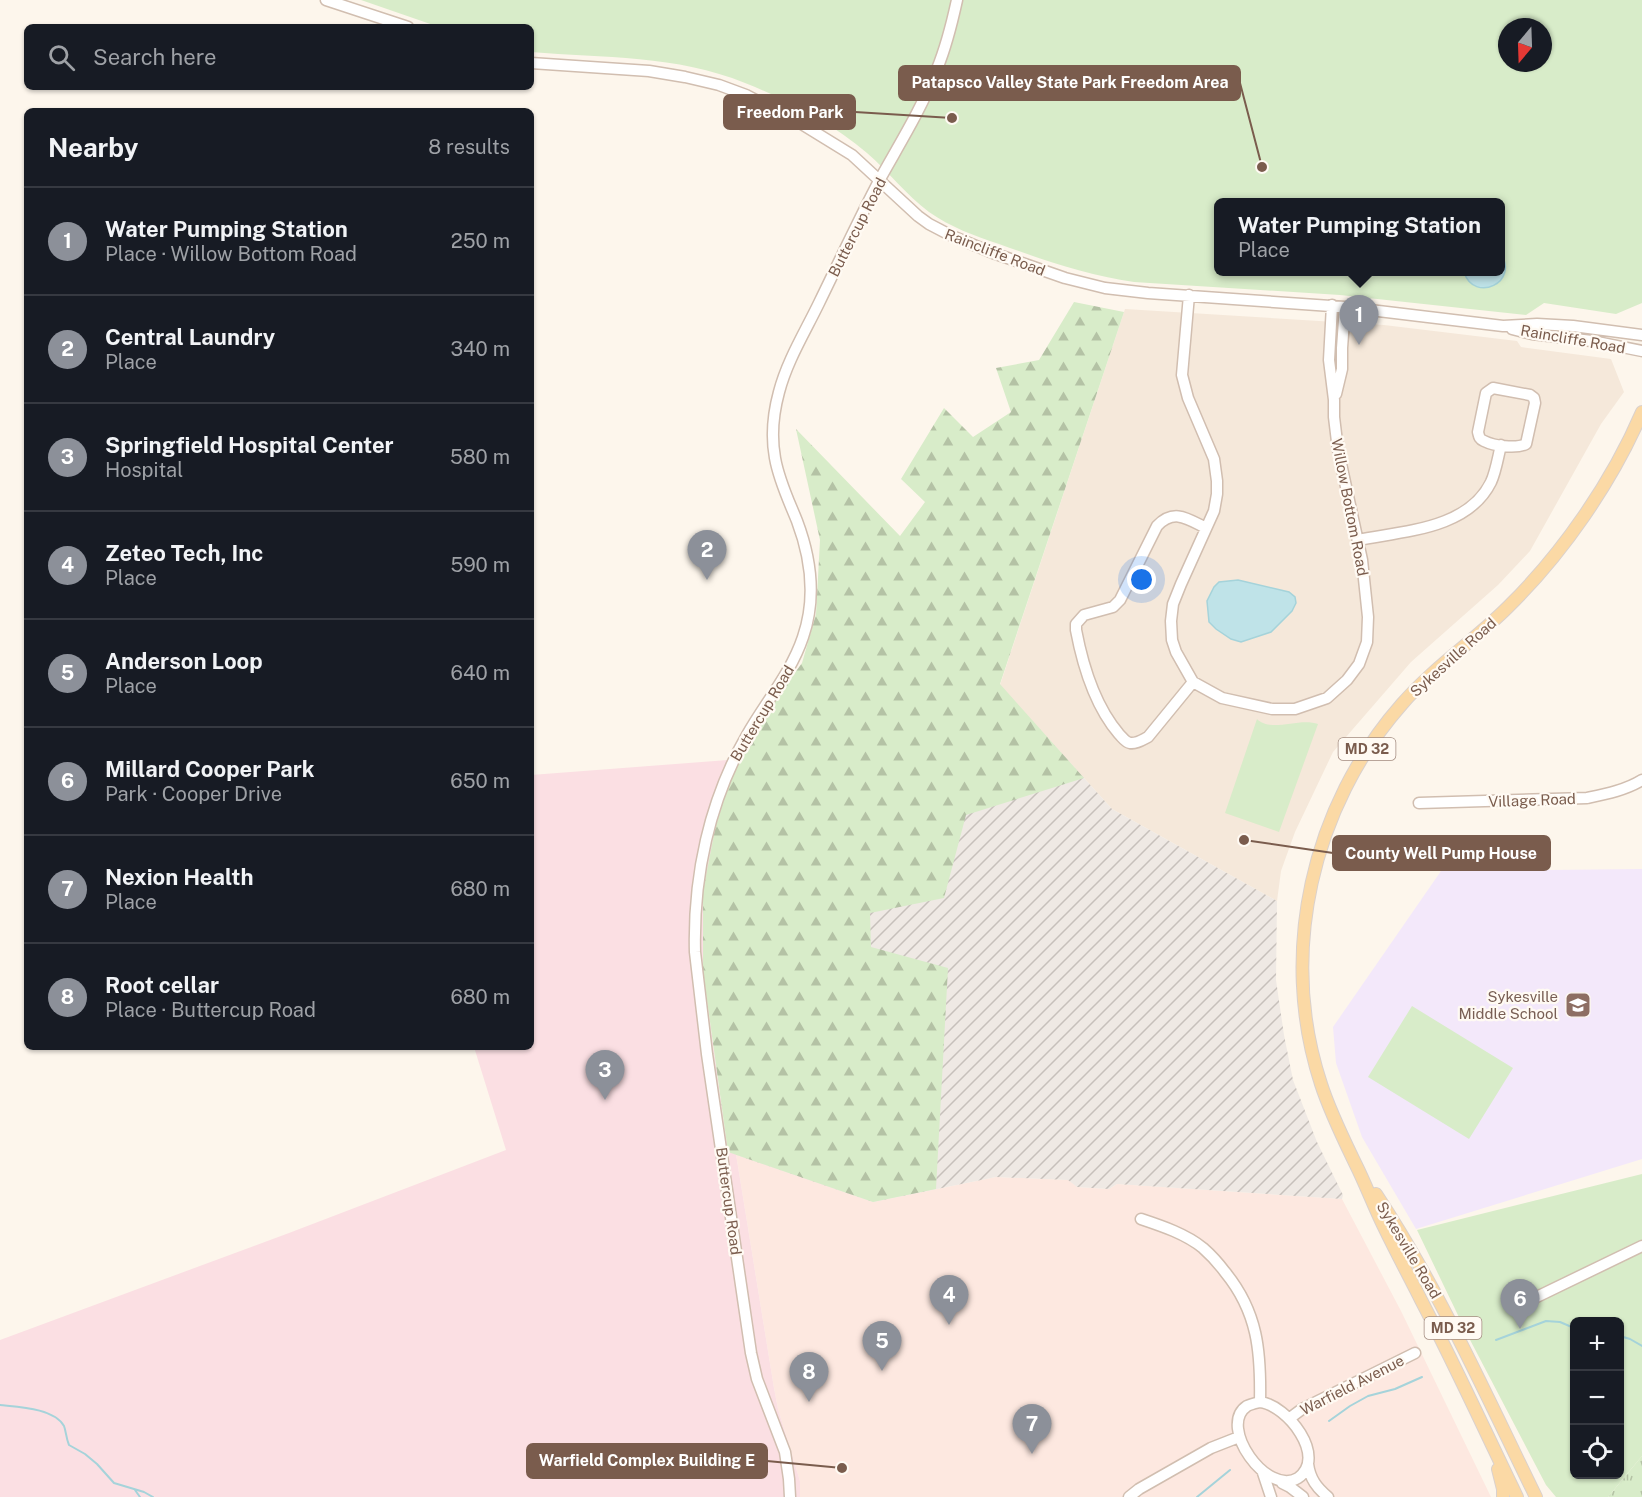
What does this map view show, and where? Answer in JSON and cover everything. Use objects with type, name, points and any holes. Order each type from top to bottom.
[{"type":"main road","name":"Sykesville Road","points":[[1517,1497],[1385,1230],[1320,1083],[1307,1025],[1304,997],[1306,907],[1313,872],[1337,805],[1352,774],[1388,720],[1421,683],[1510,606],[1556,553],[1576,527],[1612,471],[1642,412]]},
{"type":"main road","name":"Sykesville Road","points":[[1357,1166],[1396,1224],[1443,1309],[1536,1497]]},
{"type":"main road","points":[[1490,1442],[1503,1489],[1503,1497]]},
{"type":"street","points":[[326,0],[399,24]]},
{"type":"street","name":"Buttercup Road","points":[[790,1497],[785,1452],[757,1379],[750,1343],[697,976],[696,900],[702,855],[724,782],[752,726],[791,665],[804,635],[811,600],[809,560],[780,479],[774,452],[774,421],[778,393],[786,369],[937,70],[949,36],[957,0]]},
{"type":"street","name":"Raincliffe Road","points":[[534,63],[685,77],[719,85],[746,95],[777,110],[852,155],[929,224],[993,253],[1084,283],[1148,293],[1332,305],[1503,331],[1592,341],[1642,351]]},
{"type":"street","points":[[1189,295],[1182,375],[1188,398],[1214,459],[1217,481],[1214,511],[1173,604],[1172,640],[1193,682],[1148,736],[1138,742],[1125,741],[1110,723],[1094,695],[1076,624],[1084,615],[1113,607],[1120,600],[1162,521],[1173,516],[1180,516],[1206,528]]},
{"type":"street","name":"Willow Bottom Road","points":[[1193,682],[1222,698],[1272,709],[1295,709],[1327,698],[1347,680],[1359,664],[1367,642],[1368,617],[1362,560],[1338,450],[1334,417],[1329,360],[1332,305]]},
{"type":"street","name":"Willow Bottom Road","points":[[1334,400],[1342,369],[1345,307]]},
{"type":"street","name":"Raincliffe Road","points":[[1503,331],[1537,324],[1573,326],[1642,336]]},
{"type":"street","points":[[1493,388],[1530,395],[1536,402],[1526,444],[1512,447],[1501,445],[1483,441],[1479,437],[1486,393],[1493,388]]},
{"type":"street","points":[[1358,540],[1423,528],[1447,521],[1467,510],[1482,497],[1492,481],[1501,445]]},
{"type":"street","name":"Village Road","points":[[1419,803],[1587,798],[1609,793],[1642,780]]},
{"type":"street","points":[[1141,1219],[1165,1227],[1203,1248],[1236,1286],[1255,1328],[1261,1371],[1260,1402]]},
{"type":"street","points":[[1516,1307],[1642,1246]]},
{"type":"street","name":"Warfield Avenue","points":[[1290,1418],[1302,1409],[1415,1353]]},
{"type":"street","points":[[1303,1497],[1290,1487],[1263,1473],[1253,1462],[1237,1429],[1240,1414],[1246,1407],[1260,1402],[1268,1403],[1290,1418],[1299,1430],[1305,1445],[1312,1481],[1328,1497]]},
{"type":"street","points":[[1129,1497],[1211,1448],[1239,1437]]},
{"type":"street","points":[[1282,1483],[1299,1478],[1308,1464]]},
{"type":"street","points":[[1263,1473],[1271,1497]]},
{"type":"shaded area","points":[[1125,309],[1384,325],[1517,341],[1521,347],[1611,359],[1624,392],[1601,424],[1530,551],[1498,585],[1411,662],[1333,752],[1295,832],[1281,871],[1277,901],[1112,809],[1000,685]]},
{"type":"shaded area","points":[[1000,685],[1112,809],[1277,901],[1276,980],[1293,1080],[1317,1142],[1343,1195],[1342,1199],[1117,1184],[1109,1189],[1077,1187],[1068,1180],[996,1177],[873,1202],[728,1152],[748,747]]},
{"type":"shaded area","points":[[741,759],[730,779],[703,971],[728,1152],[736,1154],[774,1388],[778,1409],[800,1481],[800,1497],[0,1497],[0,1340],[506,1150],[475,1050],[534,1050],[534,775]]},
{"type":"shaded area","name":"Sykesville Middle School","points":[[1642,869],[1642,1159],[1416,1229],[1362,1137],[1336,1063],[1333,1027],[1441,871]]},
{"type":"shaded area","points":[[736,1154],[873,1202],[996,1177],[1069,1180],[1077,1187],[1109,1189],[1117,1184],[1342,1199],[1401,1311],[1491,1497],[800,1497],[800,1481],[778,1409],[774,1388]]},
{"type":"green space","points":[[361,0],[1642,0],[1642,303],[1616,314],[1544,303],[1526,315],[1340,295],[1134,282],[1099,275],[1032,256],[945,222],[929,212],[853,142],[824,122],[777,97],[719,74],[693,67],[640,59],[534,52],[534,24],[430,24]]},
{"type":"green space","points":[[1074,302],[1124,312],[1000,684],[1084,778],[966,815],[944,898],[870,913],[871,947],[948,968],[936,1189],[873,1202],[728,1152],[703,971],[703,891],[715,829],[730,779],[773,703],[802,663],[816,614],[820,540],[796,429],[900,536],[925,502],[901,479],[944,408],[973,437],[1011,412],[996,368],[1039,360]]},
{"type":"green space","points":[[1257,719],[1269,725],[1303,722],[1318,724],[1279,832],[1225,813]]},
{"type":"green space","points":[[1412,1006],[1513,1068],[1469,1139],[1368,1077]]},
{"type":"green space","points":[[1642,1174],[1642,1456],[1624,1478],[1624,1317],[1570,1317],[1570,1479],[1623,1479],[1608,1497],[1556,1497],[1546,1485],[1468,1336],[1417,1230]]},
{"type":"green space","points":[[1642,1456],[1642,1497],[1608,1497]]},
{"type":"water","points":[[1466,276],[1503,276],[1494,285],[1485,288],[1477,287],[1469,282]]},
{"type":"water","points":[[1238,580],[1289,592],[1295,597],[1296,603],[1292,611],[1271,632],[1241,642],[1231,639],[1209,622],[1207,601],[1219,582]]},
{"type":"waterway","points":[[1496,1340],[1546,1321],[1560,1322],[1570,1326]]},
{"type":"waterway","points":[[1624,1337],[1642,1346]]},
{"type":"waterway","points":[[1329,1421],[1368,1396],[1395,1389],[1422,1377]]},
{"type":"waterway","points":[[0,1405],[26,1408],[52,1415],[64,1426],[69,1445],[97,1464],[114,1483],[153,1497]]},
{"type":"waterway","points":[[1197,1497],[1230,1470]]},
{"type":"waterway","points":[[135,1490],[140,1497]]},
{"type":"place","name":"Freedom Park","points":[[952,118]]},
{"type":"place","name":"Patapsco Valley State Park Freedom Area","points":[[1262,167]]},
{"type":"place","name":"Water Pumping Station","points":[[1359,345]]},
{"type":"place","name":"Central Laundry","points":[[707,580]]},
{"type":"place","name":"County Well Pump House","points":[[1244,840]]},
{"type":"place","name":"Sykesville Middle School","points":[[1578,1005]]},
{"type":"place","name":"Springfield Hospital Center","points":[[605,1100]]},
{"type":"place","name":"Zeteo Tech, Inc","points":[[949,1325]]},
{"type":"place","name":"Millard Cooper Park","points":[[1520,1329]]},
{"type":"place","name":"Anderson Loop","points":[[882,1371]]},
{"type":"place","name":"Root cellar","points":[[809,1402]]},
{"type":"place","name":"Nexion Health","points":[[1032,1454]]},
{"type":"place","name":"Warfield Complex Building E","points":[[842,1468]]}]
